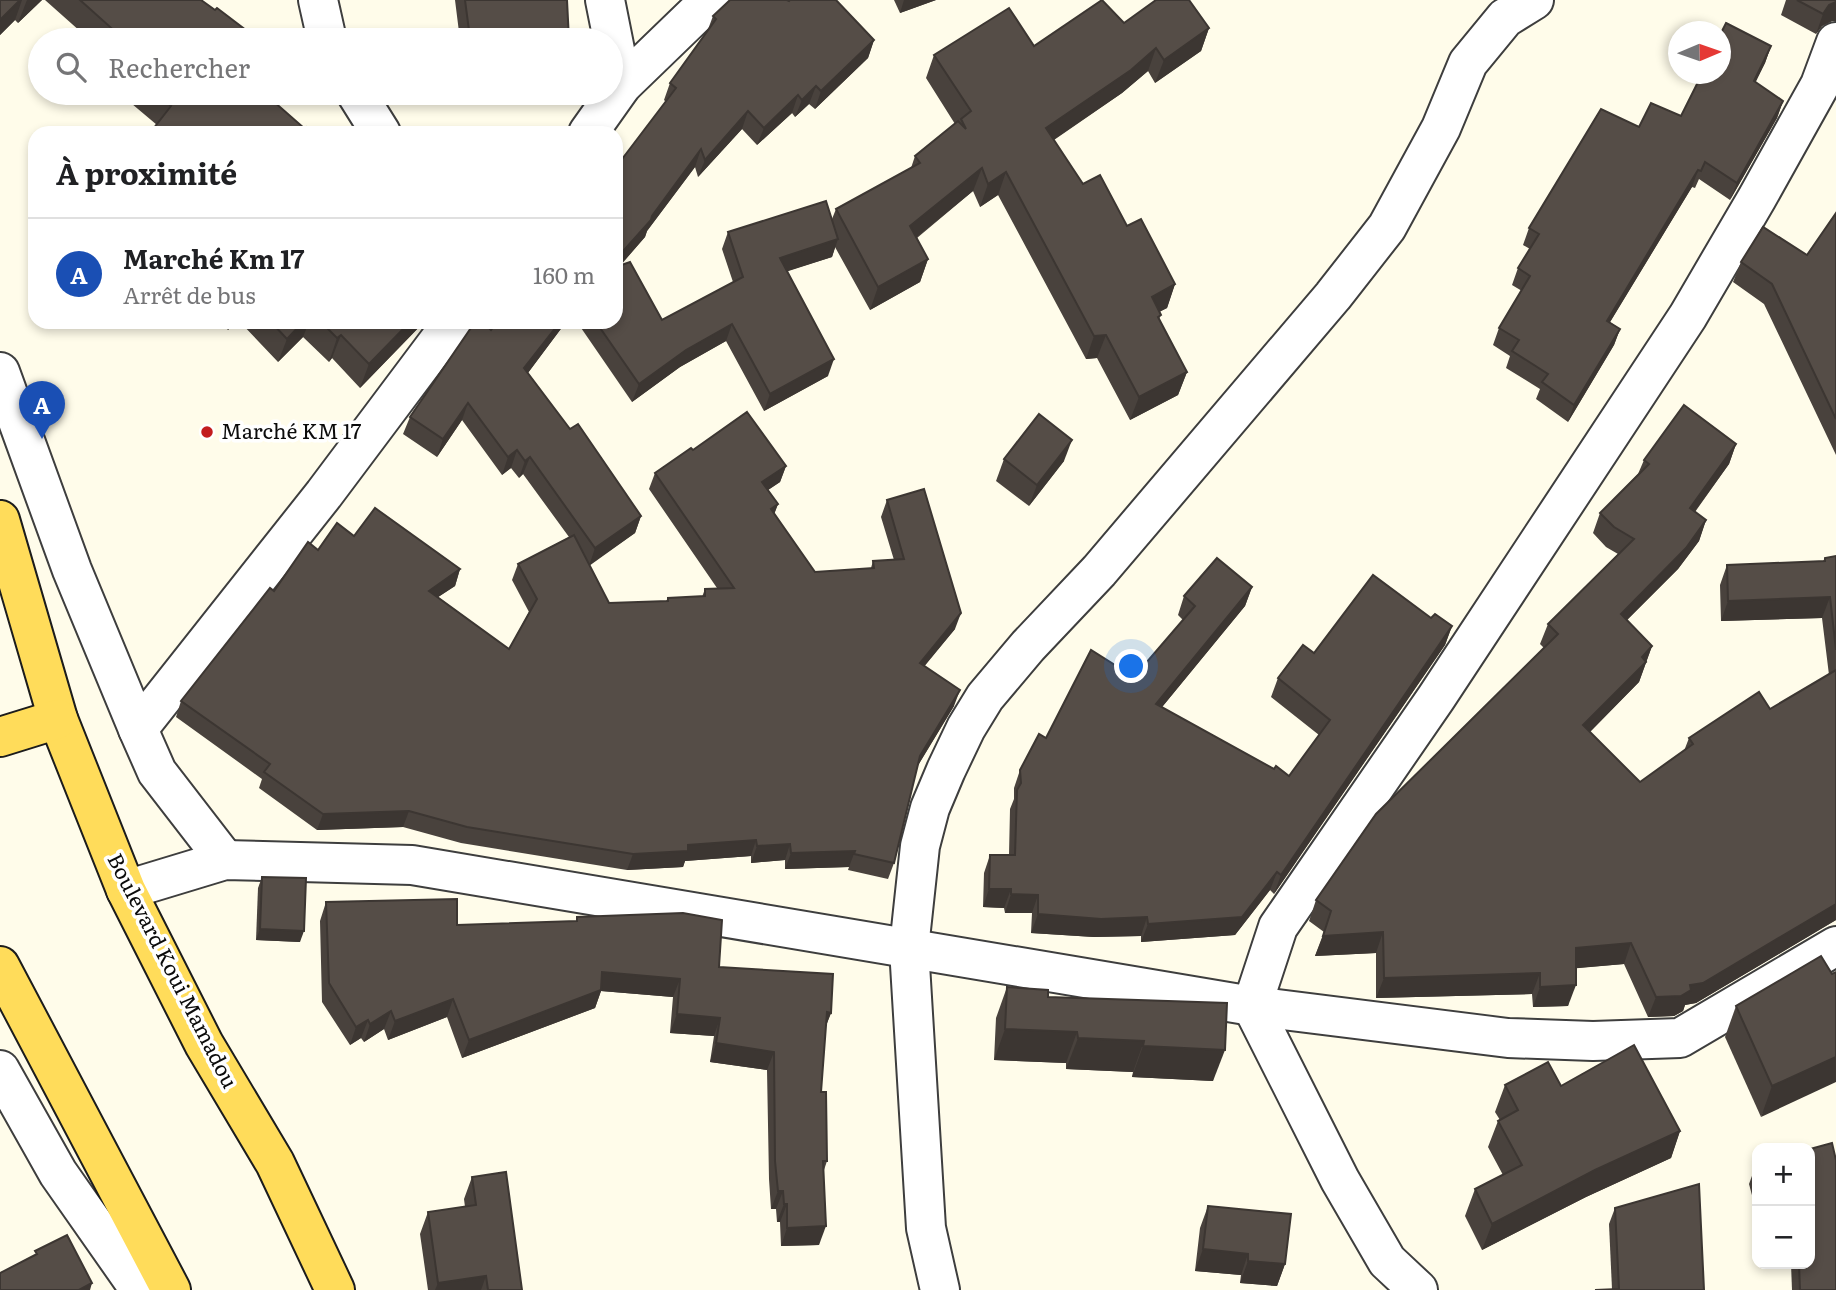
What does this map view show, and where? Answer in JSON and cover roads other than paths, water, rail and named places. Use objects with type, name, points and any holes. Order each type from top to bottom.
[{"type":"main road","name":"Boulevard Koui Mamadou","points":[[0,520],[58,719],[126,890],[204,1044],[275,1163],[335,1290]]},
{"type":"main road","points":[[0,737],[58,719]]},
{"type":"main road","points":[[0,966],[171,1290]]},
{"type":"street","points":[[318,0],[324,28]]},
{"type":"street","points":[[606,0],[611,28]]},
{"type":"street","points":[[623,84],[710,0]]},
{"type":"street","points":[[940,1290],[926,1228],[909,948],[920,846],[930,808],[966,728],[985,697],[1028,646],[1099,572],[1334,296],[1387,227],[1441,128],[1468,63],[1505,18],[1534,0]]},
{"type":"street","points":[[1418,1290],[1387,1261],[1340,1180],[1252,1006],[1278,927],[1436,698],[1688,317],[1819,85],[1836,42]]},
{"type":"street","points":[[363,105],[376,126]]},
{"type":"street","points":[[593,126],[608,105]]},
{"type":"street","points":[[138,729],[324,494],[448,329]]},
{"type":"street","points":[[0,372],[72,570],[157,772],[225,860]]},
{"type":"street","points":[[126,890],[225,860],[412,865],[1252,1006],[1508,1038],[1593,1041],[1680,1038],[1836,946]]},
{"type":"street","points":[[0,1070],[58,1173],[140,1290]]},
{"type":"place","name":"Marché KM 17","points":[[207,432]]},
{"type":"place","name":"Marché Km 17","points":[[42,439]]}]
